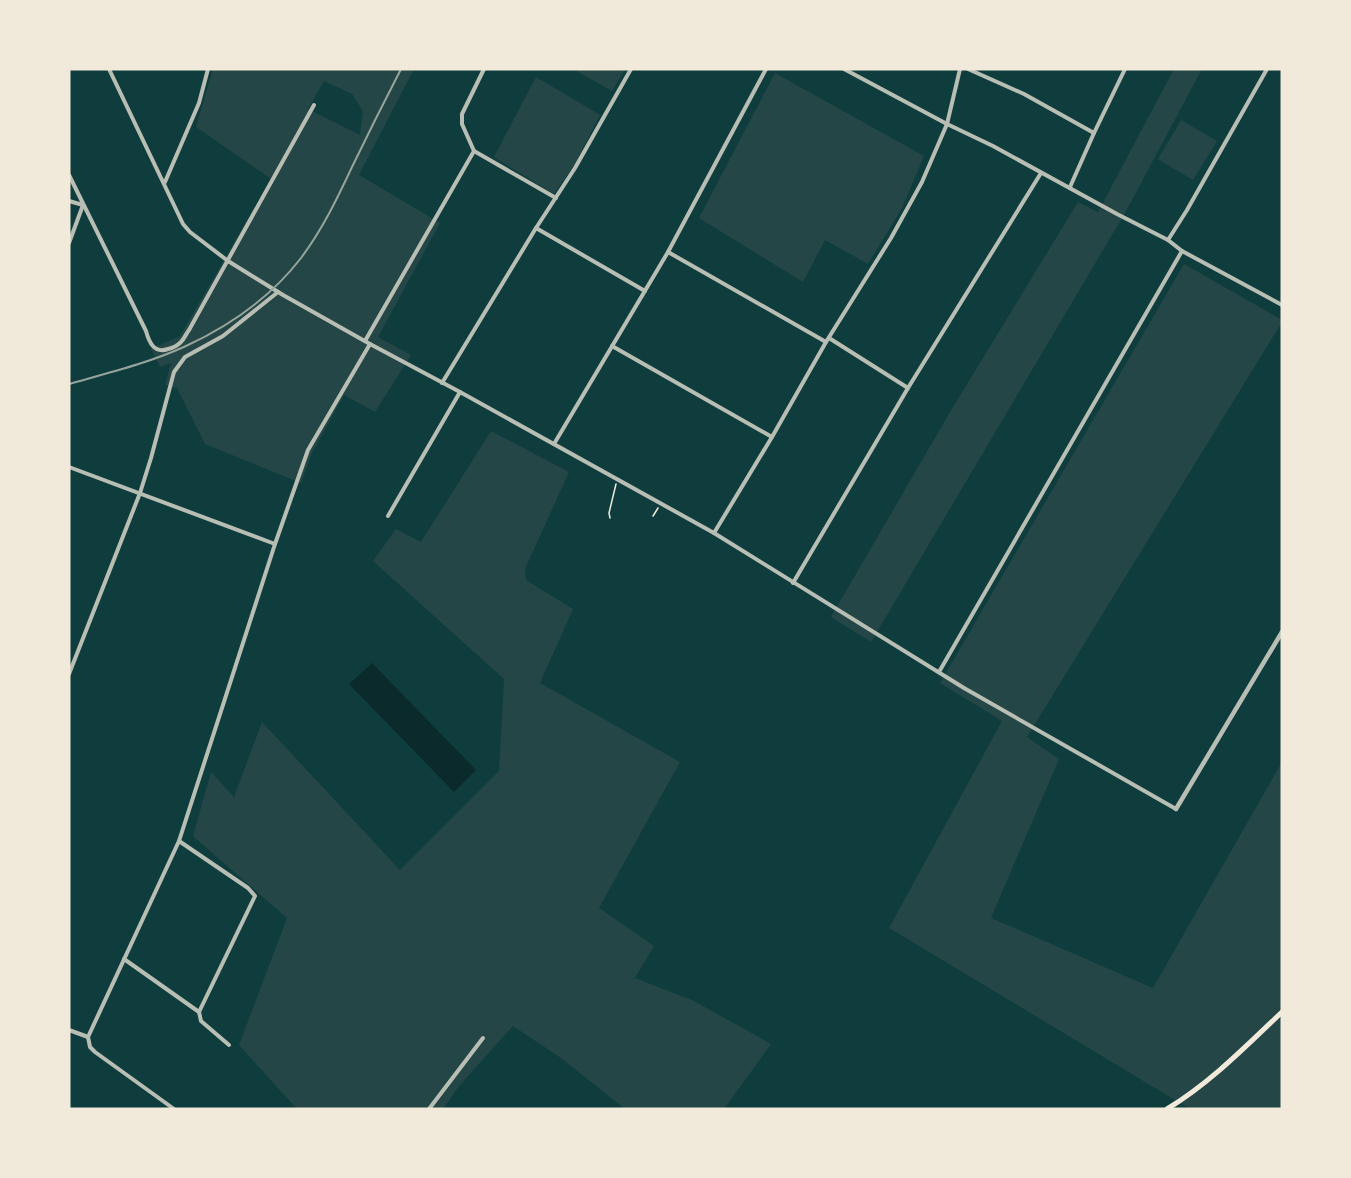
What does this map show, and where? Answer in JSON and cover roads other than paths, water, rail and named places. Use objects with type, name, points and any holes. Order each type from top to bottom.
[{"type":"main road","points":[[1167,1109],[1212,1077],[1282,1012]]},
{"type":"street","points":[[110,69],[187,229],[228,261],[370,344],[714,533],[964,688],[1176,809],[1282,632]]},
{"type":"street","points":[[164,183],[199,103],[208,69]]},
{"type":"street","points":[[484,69],[462,114],[462,124],[474,151],[556,198]]},
{"type":"street","points":[[442,383],[575,168],[631,69]]},
{"type":"street","points":[[554,444],[668,252],[766,69]]},
{"type":"street","points":[[844,69],[1070,187],[1282,305]]},
{"type":"street","points":[[714,533],[891,238],[922,182],[947,124],[960,69]]},
{"type":"street","points":[[968,69],[1024,94],[1094,133]]},
{"type":"street","points":[[1070,187],[1125,69]]},
{"type":"street","points":[[1168,240],[1267,69]]},
{"type":"street","points":[[69,175],[148,339],[152,346],[159,351],[164,351],[180,344],[314,105]]},
{"type":"street","points":[[365,341],[474,151]]},
{"type":"street","points":[[793,583],[908,388],[1041,172]]},
{"type":"street","points":[[69,201],[83,204]]},
{"type":"street","points":[[69,243],[83,204]]},
{"type":"street","points":[[536,228],[645,291]]},
{"type":"street","points":[[939,672],[1182,251]]},
{"type":"street","points":[[668,252],[828,340],[908,388]]},
{"type":"street","points":[[69,674],[140,493],[174,372],[185,357],[223,336],[278,292]]},
{"type":"street","points":[[174,1109],[95,1052],[90,1047],[87,1037],[179,841],[275,544],[308,450],[370,344]]},
{"type":"street","points":[[612,346],[772,437]]},
{"type":"street","points":[[388,516],[460,392]]},
{"type":"street","points":[[69,467],[275,544]]},
{"type":"street","points":[[179,841],[248,888],[255,896],[199,1012],[201,1021],[229,1045]]},
{"type":"street","points":[[124,959],[199,1012]]},
{"type":"street","points":[[69,1030],[87,1037]]},
{"type":"street","points":[[429,1109],[483,1038]]},
{"type":"railway","points":[[69,384],[143,363],[186,346],[233,320],[263,298],[289,272],[309,247],[335,202],[401,69]]}]
